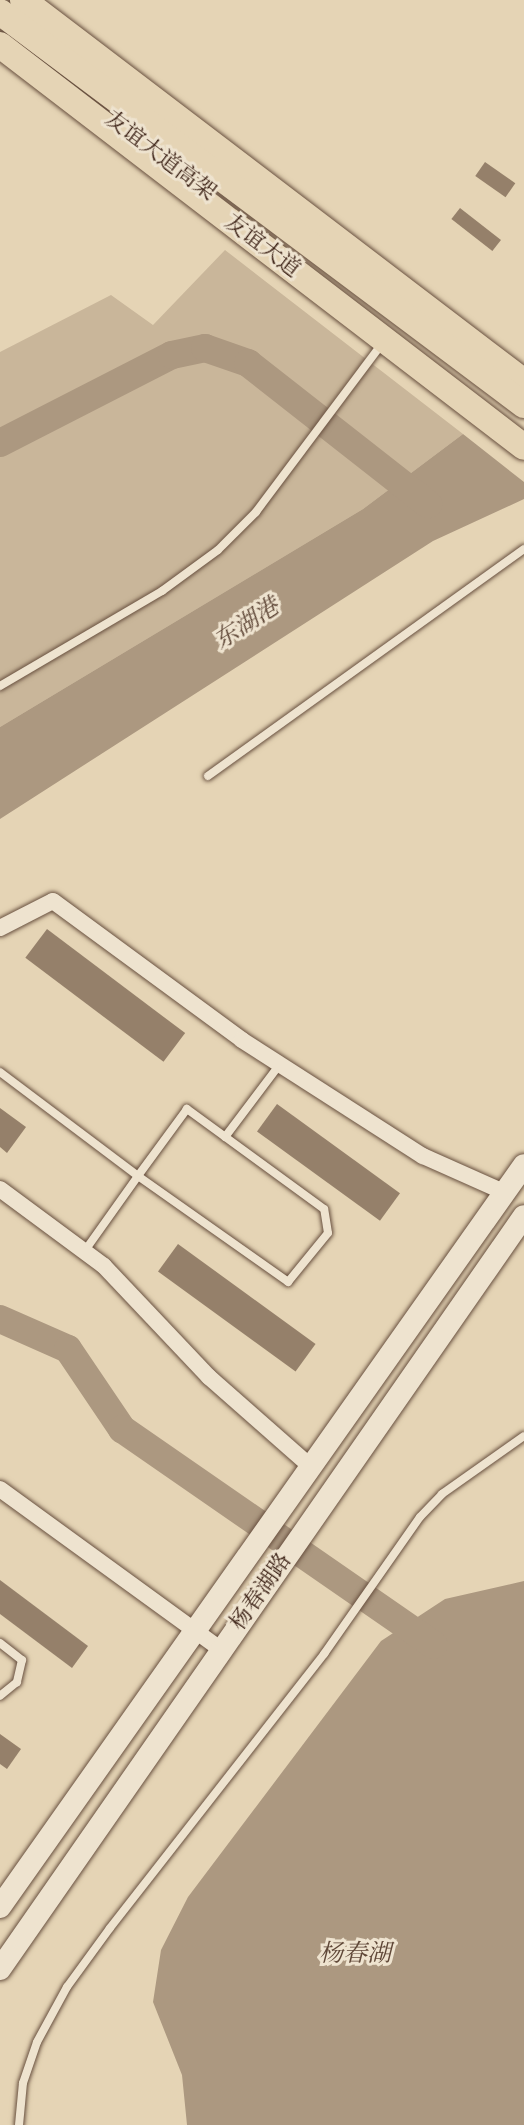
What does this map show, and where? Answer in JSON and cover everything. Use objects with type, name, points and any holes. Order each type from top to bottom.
[{"type":"main road","points":[[23,0],[524,382]]},
{"type":"main road","name":"友谊大道高架","points":[[0,12],[524,405]]},
{"type":"main road","name":"友谊大道高架","points":[[0,34],[524,428]]},
{"type":"main road","name":"友谊大道","points":[[0,45],[524,447]]},
{"type":"main road","name":"杨春湖路","points":[[0,1906],[524,1165]]},
{"type":"main road","name":"杨春湖路","points":[[0,1970],[325,1496],[524,1216]]},
{"type":"street","points":[[0,928],[53,902],[280,1064],[423,1156],[504,1192]]},
{"type":"street","points":[[0,1189],[104,1266],[305,1474]]},
{"type":"street","points":[[0,1489],[220,1649]]},
{"type":"lane","points":[[0,686],[194,570],[256,512],[385,339]]},
{"type":"lane","points":[[208,776],[524,549]]},
{"type":"lane","points":[[225,1137],[280,1064]]},
{"type":"lane","points":[[0,1071],[138,1176],[288,1282],[328,1233],[324,1209],[187,1109],[138,1176],[84,1252]]},
{"type":"lane","points":[[19,2125],[28,2067],[68,1987],[324,1654],[393,1555],[442,1494],[524,1436]]},
{"type":"lane","points":[[0,1643],[22,1660],[17,1682],[0,1696]]},
{"type":"shaded area","points":[[225,250],[463,434],[363,509],[0,727],[0,352],[111,295],[153,325]]},
{"type":"water","name":"东湖港","points":[[463,434],[524,482],[524,499],[433,541],[0,819],[0,727],[363,509]]},
{"type":"water","name":"杨春湖","points":[[524,1581],[524,2125],[187,2125],[182,2075],[153,2002],[161,1950],[188,1897],[381,1641],[445,1599]]},
{"type":"building","points":[[485,162],[515,183],[506,197],[475,176]]},
{"type":"building","points":[[460,208],[501,240],[492,251],[451,219]]},
{"type":"building","points":[[47,929],[185,1033],[163,1062],[25,958]]},
{"type":"building","points":[[277,1104],[400,1193],[380,1221],[257,1132]]},
{"type":"building","points":[[0,1108],[26,1127],[7,1153],[0,1147]]},
{"type":"building","points":[[178,1244],[316,1344],[296,1371],[158,1272]]},
{"type":"building","points":[[0,1580],[88,1646],[72,1668],[0,1614]]},
{"type":"building","points":[[0,1734],[21,1749],[7,1769],[0,1764]]},
{"type":"waterway","points":[[0,443],[172,355],[205,348],[248,363],[428,504]]},
{"type":"waterway","points":[[0,1319],[68,1349],[122,1429],[434,1645]]}]
